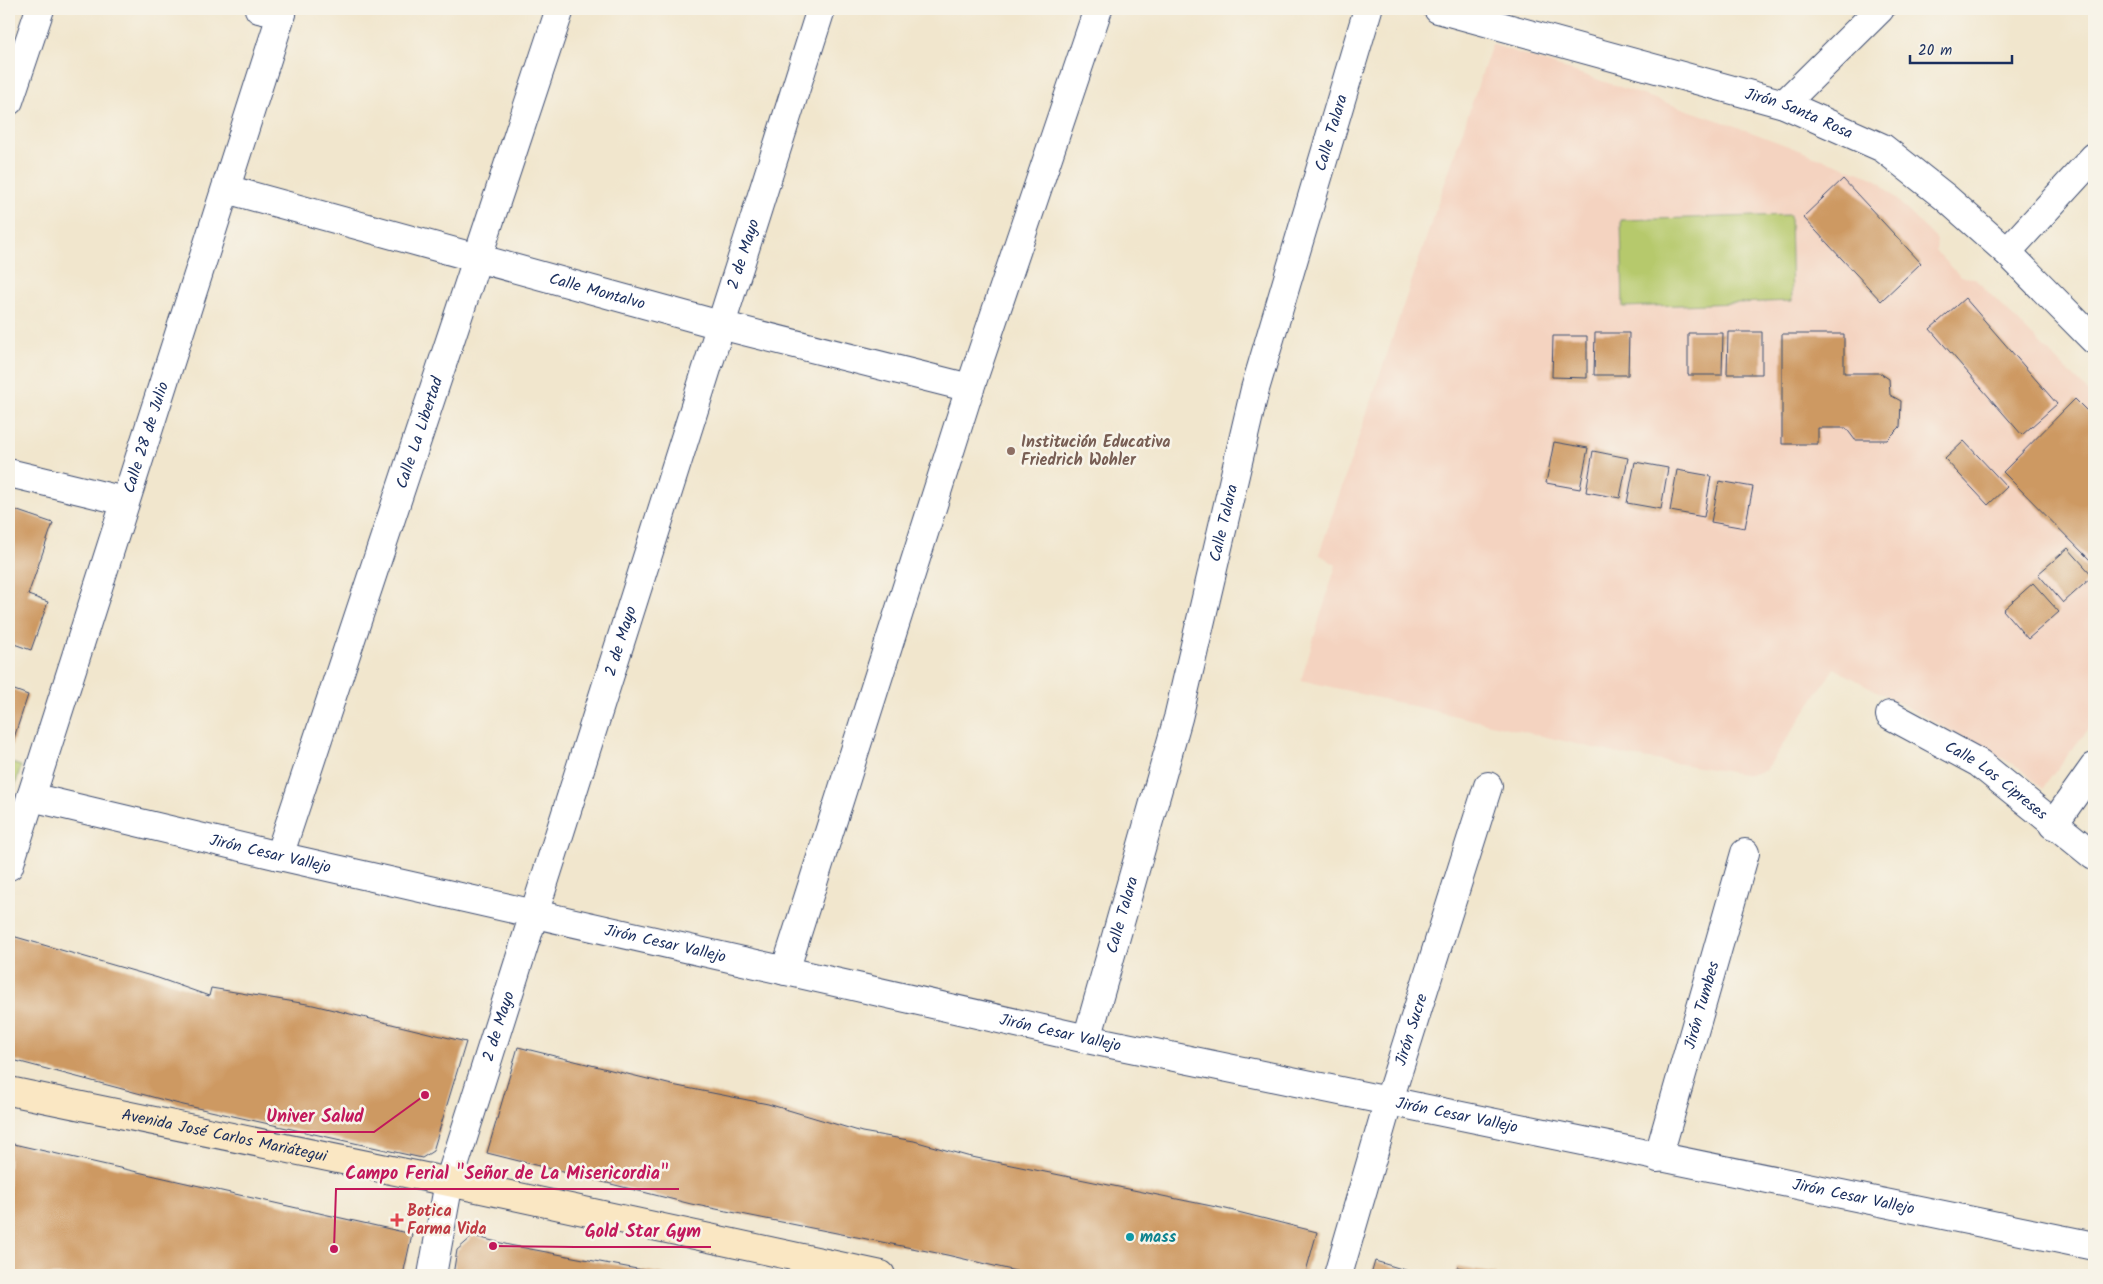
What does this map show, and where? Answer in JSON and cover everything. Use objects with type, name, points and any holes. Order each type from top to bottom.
[{"type":"main road","name":"Avenida José Carlos Mariátegui","points":[[9,1091],[449,1182],[881,1275]]},
{"type":"street","points":[[9,101],[40,9]]},
{"type":"street","name":"Calle La Libertad","points":[[279,856],[560,9]]},
{"type":"street","name":"2 de Mayo","points":[[432,1275],[449,1182],[821,9]]},
{"type":"street","points":[[785,971],[970,388],[1098,9]]},
{"type":"street","name":"Calle Talara","points":[[1087,1039],[1178,718],[1255,389],[1368,9]]},
{"type":"street","name":"Jirón Santa Rosa","points":[[1438,9],[1784,104],[1883,148],[1945,197],[2007,252],[2094,340]]},
{"type":"street","points":[[1784,104],[1880,9]]},
{"type":"street","name":"Calle 28 de Julio","points":[[9,866],[226,189],[275,10]]},
{"type":"street","points":[[2007,252],[2094,156]]},
{"type":"street","name":"Calle Montalvo","points":[[226,189],[478,256],[720,324],[970,388]]},
{"type":"street","points":[[9,473],[125,501]]},
{"type":"street","name":"Calle Los Cipreses","points":[[1890,715],[1979,762],[2094,856]]},
{"type":"street","points":[[2053,824],[2094,767]]},
{"type":"street","name":"Jirón Sucre","points":[[1338,1275],[1389,1100],[1488,786]]},
{"type":"street","name":"Jirón Cesar Vallejo","points":[[31,796],[279,856],[1087,1039],[1389,1100],[1658,1158],[2094,1246]]},
{"type":"street","name":"Jirón Tumbes","points":[[1658,1158],[1745,853]]},
{"type":"shaded area","points":[[1492,44],[1735,126],[1876,179],[1937,240],[1936,251],[1961,277],[1974,278],[2094,397],[2094,721],[2042,789],[2020,768],[1834,668],[1766,770],[1750,775],[1624,755],[1301,680],[1336,565],[1319,554]]},
{"type":"green space","points":[[1790,215],[1792,301],[1623,307],[1621,220]]},
{"type":"green space","points":[[9,762],[21,766],[9,806]]},
{"type":"building","points":[[1843,179],[1921,263],[1881,301],[1803,217]]},
{"type":"building","points":[[1965,298],[2057,404],[2022,435],[1930,329]]},
{"type":"building","points":[[1728,332],[1762,332],[1762,374],[1727,374]]},
{"type":"building","points":[[1595,333],[1629,333],[1628,375],[1594,375]]},
{"type":"building","points":[[1688,333],[1723,333],[1722,375],[1688,375]]},
{"type":"building","points":[[1782,334],[1844,334],[1844,373],[1880,373],[1889,379],[1890,395],[1901,401],[1900,427],[1887,440],[1855,440],[1846,428],[1818,428],[1818,444],[1782,444]]},
{"type":"building","points":[[1553,336],[1587,336],[1587,378],[1552,377]]},
{"type":"building","points":[[2075,399],[2094,418],[2094,564],[2003,472]]},
{"type":"building","points":[[1964,441],[2007,487],[1988,505],[1945,459]]},
{"type":"building","points":[[1554,442],[1588,448],[1580,489],[1546,483]]},
{"type":"building","points":[[1593,451],[1628,458],[1620,498],[1586,492]]},
{"type":"building","points":[[1635,462],[1668,468],[1661,509],[1627,503]]},
{"type":"building","points":[[1677,470],[1711,476],[1704,517],[1670,511]]},
{"type":"building","points":[[1719,481],[1753,487],[1745,528],[1711,522]]},
{"type":"building","points":[[9,508],[53,523],[28,595],[48,602],[31,650],[14,644],[9,657]]},
{"type":"building","points":[[2068,548],[2093,576],[2063,603],[2038,574]]},
{"type":"building","points":[[2033,583],[2059,612],[2028,639],[2003,610]]},
{"type":"building","points":[[9,688],[28,695],[9,753]]},
{"type":"building","points":[[9,935],[158,978],[209,996],[211,988],[313,1005],[466,1042],[433,1151],[422,1158],[179,1104],[9,1059]]},
{"type":"building","points":[[518,1047],[672,1085],[768,1104],[862,1132],[914,1141],[967,1156],[1226,1209],[1317,1232],[1305,1275],[1033,1275],[947,1255],[691,1204],[487,1153]]},
{"type":"building","points":[[9,1143],[412,1234],[403,1275],[9,1275]]},
{"type":"building","points":[[473,1236],[509,1245],[669,1275],[453,1275],[457,1250]]},
{"type":"building","points":[[1375,1261],[1422,1275],[1371,1275]]},
{"type":"building","points":[[1457,1267],[1496,1274],[1496,1275],[1455,1275]]},
{"type":"place","name":"Institución Educativa Friedrich Wohler","points":[[1011,451]]},
{"type":"place","name":"Univer Salud","points":[[425,1095]]},
{"type":"place","name":"Botica Farma Vida","points":[[397,1220]]},
{"type":"place","name":"mass","points":[[1130,1237]]},
{"type":"place","name":"Gold Star Gym","points":[[493,1246]]},
{"type":"place","name":"Campo Ferial \"Señor de La Misericordia\"","points":[[334,1249]]}]
